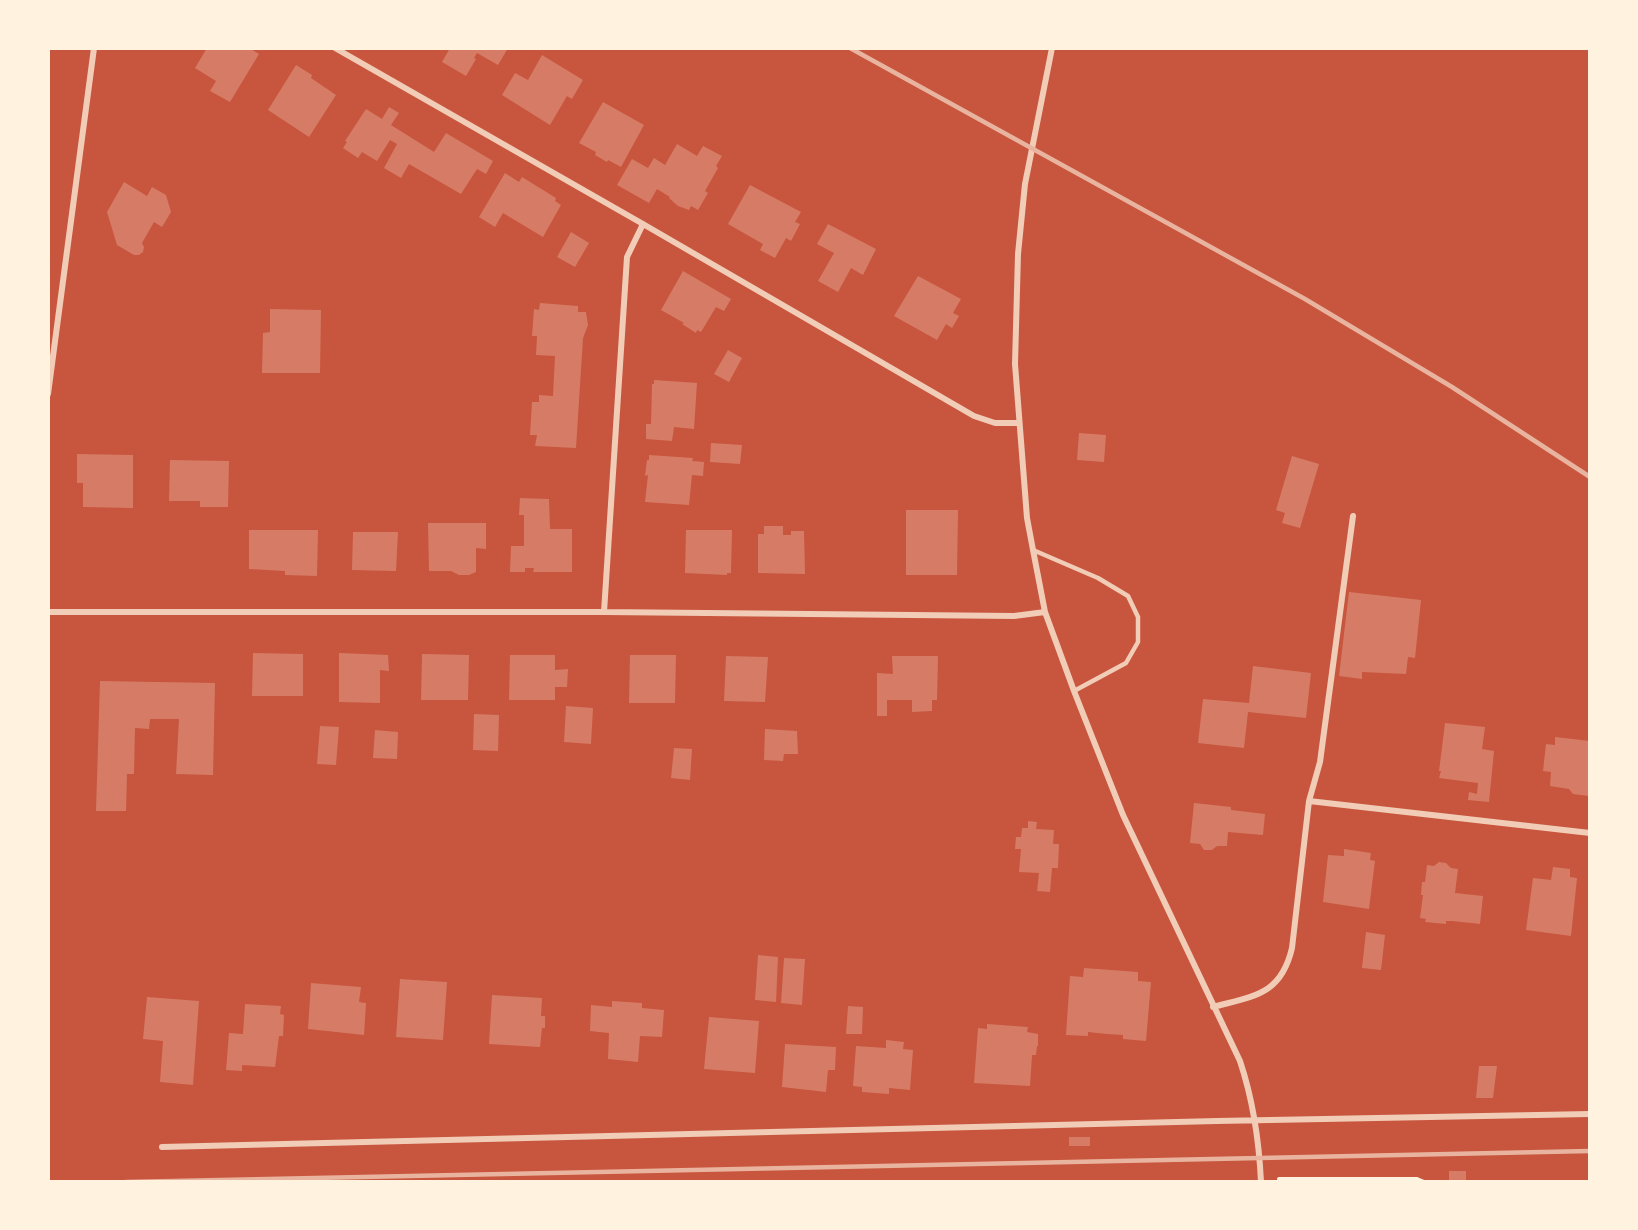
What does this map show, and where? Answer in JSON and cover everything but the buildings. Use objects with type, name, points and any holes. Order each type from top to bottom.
[{"type":"street","points":[[48,394],[94,48]]},
{"type":"street","points":[[334,48],[974,416],[995,423],[1019,423]]},
{"type":"street","points":[[1052,48],[1025,184],[1018,254],[1015,364],[1027,519],[1045,612],[1074,691],[1123,815],[1240,1060],[1255,1120],[1261,1180]]},
{"type":"street","points":[[604,612],[627,257],[643,224]]},
{"type":"street","points":[[1213,1007],[1260,994],[1275,983],[1288,966],[1309,801],[1320,762],[1353,516]]},
{"type":"street","points":[[48,612],[604,612],[1014,616],[1045,612]]},
{"type":"street","points":[[1309,801],[1590,833]]},
{"type":"street","points":[[162,1147],[1590,1114]]},
{"type":"lane","points":[[1033,550],[1098,578],[1128,596],[1138,617],[1138,642],[1126,663],[1074,691]]},
{"type":"path","points":[[1261,1180],[1417,1179],[1424,1182]]},
{"type":"railway","points":[[850,48],[1305,299],[1452,387],[1590,477]]},
{"type":"railway","points":[[126,1182],[1590,1151]]}]
